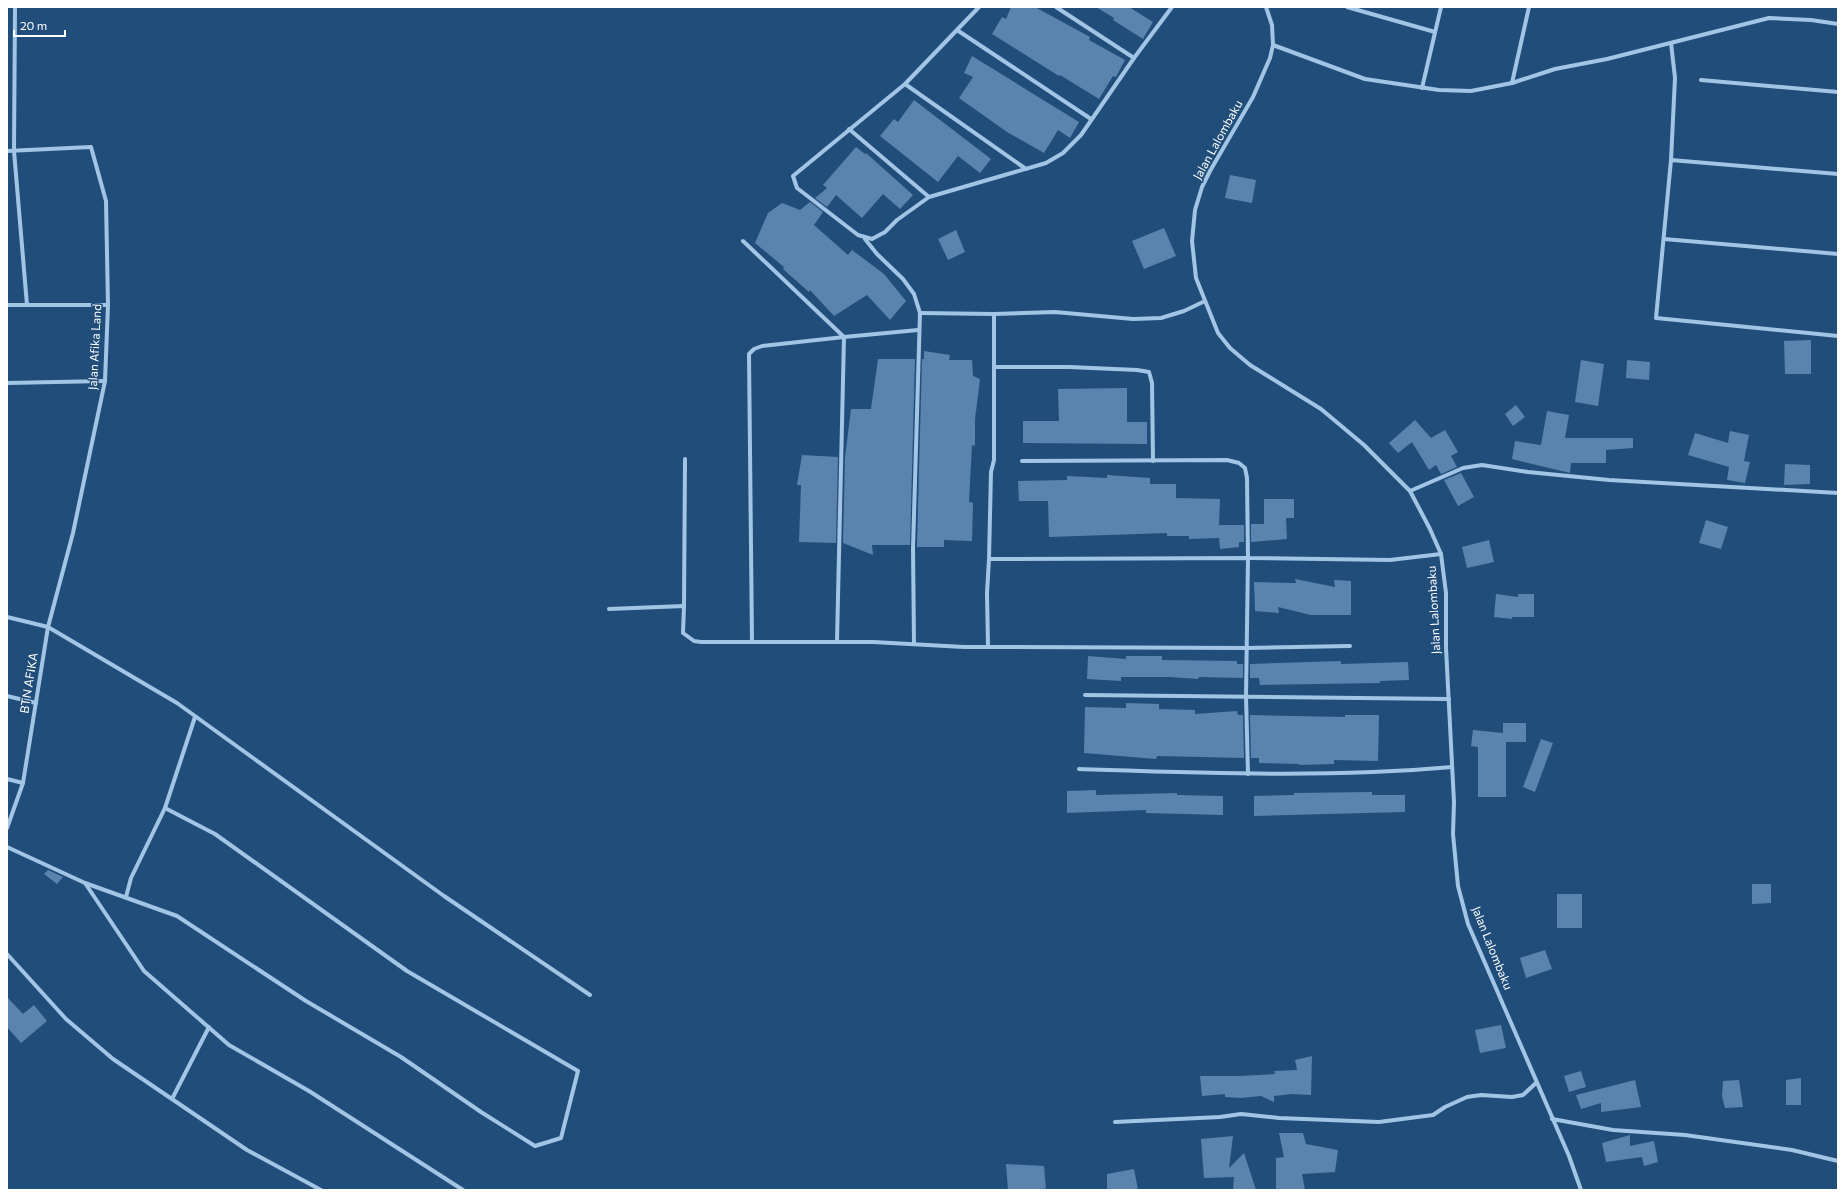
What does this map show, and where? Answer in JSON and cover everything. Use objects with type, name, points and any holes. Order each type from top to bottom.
[{"type":"street","points":[[15,7],[14,151],[27,305]]},
{"type":"street","points":[[979,7],[904,84],[795,173],[794,182],[797,188],[858,235],[872,239],[885,232],[898,220],[929,197],[1026,169],[1064,154],[1081,135],[1134,58],[1172,7]]},
{"type":"street","points":[[1056,7],[1134,58]]},
{"type":"street","name":"Jalan Lalombaku","points":[[1266,7],[1272,25],[1273,45],[1264,73],[1253,97],[1202,187],[1195,210],[1192,240],[1196,278],[1218,333],[1230,348],[1250,365],[1321,409],[1364,445],[1410,491],[1441,554],[1446,593],[1454,802],[1453,840],[1460,894],[1468,924],[1569,1156],[1581,1190]]},
{"type":"street","points":[[1347,7],[1435,32]]},
{"type":"street","points":[[1422,88],[1441,7]]},
{"type":"street","points":[[1512,83],[1529,7]]},
{"type":"street","points":[[1273,45],[1365,79],[1422,88],[1471,91],[1512,83],[1555,69],[1607,59],[1769,18],[1811,20],[1838,24]]},
{"type":"street","points":[[957,30],[1091,119]]},
{"type":"street","points":[[1671,43],[1675,78],[1671,160],[1656,318],[1838,336]]},
{"type":"street","points":[[1701,80],[1838,92]]},
{"type":"street","points":[[904,84],[1026,169]]},
{"type":"street","points":[[849,128],[929,197]]},
{"type":"street","name":"Jalan Afika Land","points":[[7,151],[91,147],[106,200],[108,305],[105,381],[73,533],[48,627]]},
{"type":"street","points":[[1671,160],[1838,174]]},
{"type":"street","points":[[865,238],[877,254],[903,279],[914,294],[920,313],[918,330],[913,548],[914,644]]},
{"type":"street","points":[[1664,239],[1838,254]]},
{"type":"street","points":[[743,240],[844,337],[837,642]]},
{"type":"street","points":[[920,313],[994,314],[1055,312],[1133,319],[1161,318],[1184,311],[1205,301]]},
{"type":"street","points":[[7,305],[108,305]]},
{"type":"street","points":[[988,647],[987,593],[991,472],[994,460],[994,314]]},
{"type":"street","points":[[752,642],[749,354],[754,349],[762,346],[918,330]]},
{"type":"street","points":[[994,367],[1084,368],[1138,370],[1149,372],[1152,383],[1153,461]]},
{"type":"street","points":[[7,383],[105,381]]},
{"type":"street","points":[[685,459],[683,633],[688,638],[701,642],[837,642],[964,647],[1247,648],[1350,646]]},
{"type":"street","points":[[1022,461],[1227,460],[1242,465],[1247,478],[1248,558],[1246,696],[1248,774]]},
{"type":"street","points":[[1410,491],[1463,468],[1482,465],[1528,472],[1609,480],[1825,491],[1838,493]]},
{"type":"street","points":[[989,559],[1248,558],[1390,560],[1441,554]]},
{"type":"street","points":[[610,609],[684,606]]},
{"type":"street","points":[[7,617],[48,627],[177,703],[444,896],[590,995]]},
{"type":"street","name":"BTN AFIKA","points":[[7,828],[23,783],[48,627]]},
{"type":"street","points":[[1085,695],[1449,699]]},
{"type":"street","points":[[7,696],[36,703]]},
{"type":"street","points":[[126,897],[131,878],[165,808],[195,717]]},
{"type":"street","points":[[1079,769],[1248,774],[1399,771],[1452,767]]},
{"type":"street","points":[[7,779],[23,783]]},
{"type":"street","points":[[7,847],[85,882],[177,916],[306,1001],[401,1057],[481,1112],[536,1146],[561,1138],[578,1071],[407,971],[215,834],[165,808]]},
{"type":"street","points":[[85,882],[144,971],[229,1045],[309,1091],[463,1190]]},
{"type":"street","points":[[7,954],[66,1019],[112,1059],[247,1150],[321,1190]]},
{"type":"street","points":[[172,1099],[208,1027]]},
{"type":"street","points":[[1115,1122],[1220,1117],[1241,1114],[1279,1118],[1379,1122],[1433,1115],[1445,1106],[1467,1097],[1512,1097],[1523,1095],[1536,1083]]},
{"type":"street","points":[[1552,1119],[1613,1130],[1685,1135],[1769,1147],[1838,1161]]},
{"type":"building","points":[[1011,7],[1035,7],[1090,37],[1089,40],[1125,60],[1116,77],[1113,76],[1099,99],[992,34],[1002,17],[1006,19]]},
{"type":"building","points":[[1096,7],[1129,7],[1153,22],[1143,39]]},
{"type":"building","points":[[972,56],[1079,122],[1070,138],[1058,130],[1044,153],[1007,132],[959,98],[973,77],[964,73]]},
{"type":"building","points":[[914,100],[991,159],[980,173],[958,156],[938,182],[880,136],[894,119],[898,122]]},
{"type":"building","points":[[856,147],[865,154],[866,153],[913,195],[900,209],[883,194],[862,218],[836,195],[827,207],[815,198],[827,188],[823,185]]},
{"type":"building","points":[[1230,175],[1256,180],[1252,203],[1225,198]]},
{"type":"building","points":[[810,202],[823,212],[814,225],[848,255],[852,250],[884,274],[906,301],[890,320],[867,295],[834,316],[810,290],[809,292],[783,269],[784,267],[755,243],[768,213],[782,203],[800,210]]},
{"type":"building","points":[[1164,228],[1176,256],[1144,269],[1132,241]]},
{"type":"building","points":[[956,230],[965,252],[948,260],[938,239]]},
{"type":"building","points":[[1811,340],[1811,374],[1785,374],[1784,341]]},
{"type":"building","points":[[924,351],[950,355],[949,360],[972,360],[973,376],[980,379],[975,419],[975,446],[972,445],[969,502],[973,503],[972,541],[944,540],[944,547],[917,547],[922,359],[924,359]]},
{"type":"building","points":[[878,359],[915,359],[910,545],[872,545],[873,555],[843,543],[845,457],[851,409],[871,409]]},
{"type":"building","points":[[1581,360],[1604,364],[1598,406],[1575,402]]},
{"type":"building","points":[[1627,360],[1650,362],[1649,380],[1626,378]]},
{"type":"building","points":[[1127,388],[1127,422],[1147,422],[1147,444],[1023,443],[1023,421],[1059,421],[1058,389]]},
{"type":"building","points":[[1516,405],[1525,417],[1513,426],[1505,414]]},
{"type":"building","points":[[1547,411],[1569,415],[1565,438],[1633,438],[1633,448],[1606,450],[1606,463],[1571,463],[1570,473],[1512,459],[1515,441],[1541,445]]},
{"type":"building","points":[[1415,420],[1431,438],[1445,430],[1458,452],[1451,456],[1457,467],[1441,474],[1436,465],[1429,470],[1412,442],[1398,453],[1389,443]]},
{"type":"building","points":[[1730,431],[1749,435],[1744,461],[1750,462],[1745,483],[1727,480],[1729,467],[1688,455],[1695,433],[1728,443]]},
{"type":"building","points":[[802,455],[838,457],[836,543],[799,542],[801,485],[797,485]]},
{"type":"building","points":[[1785,464],[1810,465],[1810,484],[1784,485]]},
{"type":"building","points":[[1461,473],[1474,497],[1458,506],[1444,480]]},
{"type":"building","points":[[1107,475],[1150,478],[1150,484],[1176,484],[1176,498],[1220,499],[1219,525],[1244,525],[1244,542],[1239,542],[1239,547],[1220,549],[1219,538],[1189,539],[1189,536],[1167,536],[1167,533],[1049,537],[1048,501],[1019,501],[1018,481],[1067,480],[1067,476],[1107,478]]},
{"type":"building","points":[[1264,499],[1294,499],[1294,518],[1286,518],[1287,539],[1251,542],[1251,524],[1264,524]]},
{"type":"building","points":[[1706,520],[1728,527],[1721,549],[1699,543]]},
{"type":"building","points":[[1489,540],[1494,562],[1467,568],[1462,547]]},
{"type":"building","points":[[1295,579],[1335,587],[1334,580],[1351,581],[1351,615],[1311,615],[1278,607],[1279,613],[1255,611],[1254,582],[1296,583]]},
{"type":"building","points":[[1496,594],[1518,597],[1518,594],[1534,594],[1534,617],[1512,617],[1512,619],[1494,617]]},
{"type":"building","points":[[1088,656],[1126,659],[1126,656],[1162,656],[1162,660],[1237,661],[1237,664],[1243,664],[1243,678],[1199,677],[1198,679],[1170,677],[1121,677],[1121,681],[1087,679]]},
{"type":"building","points":[[1341,661],[1341,664],[1408,662],[1409,680],[1380,681],[1380,683],[1260,685],[1259,678],[1250,678],[1250,664]]},
{"type":"building","points":[[1126,703],[1159,704],[1159,709],[1195,710],[1195,714],[1237,711],[1238,715],[1243,715],[1244,758],[1157,756],[1156,759],[1084,753],[1085,707],[1126,708]]},
{"type":"building","points":[[1250,715],[1345,717],[1345,715],[1379,715],[1378,761],[1334,760],[1334,764],[1299,765],[1259,763],[1259,758],[1251,758]]},
{"type":"building","points":[[1503,723],[1526,723],[1526,742],[1506,742],[1506,797],[1478,797],[1478,747],[1471,746],[1473,730],[1503,733]]},
{"type":"building","points":[[1541,739],[1553,743],[1535,792],[1523,787]]},
{"type":"building","points":[[1096,790],[1096,795],[1177,793],[1177,795],[1223,796],[1223,815],[1146,813],[1146,810],[1067,813],[1067,791]]},
{"type":"building","points":[[1372,792],[1372,795],[1405,795],[1405,812],[1254,816],[1254,796],[1294,795],[1294,793]]},
{"type":"building","points":[[48,870],[63,877],[57,884],[44,874]]},
{"type":"building","points":[[1752,884],[1771,884],[1771,903],[1752,904]]},
{"type":"building","points":[[1557,894],[1582,894],[1582,928],[1557,928]]},
{"type":"building","points":[[1545,950],[1552,969],[1526,978],[1520,958]]},
{"type":"building","points":[[7,997],[23,1014],[34,1005],[47,1021],[21,1043],[7,1027]]},
{"type":"building","points":[[1501,1025],[1506,1048],[1480,1053],[1475,1030]]},
{"type":"building","points":[[1312,1056],[1311,1095],[1292,1094],[1274,1096],[1274,1102],[1261,1096],[1241,1098],[1225,1097],[1225,1094],[1202,1096],[1200,1076],[1275,1074],[1274,1071],[1297,1070],[1295,1060]]},
{"type":"building","points":[[1581,1071],[1586,1087],[1569,1092],[1564,1076]]},
{"type":"building","points":[[1801,1078],[1801,1105],[1786,1105],[1786,1080]]},
{"type":"building","points":[[1635,1080],[1641,1107],[1601,1112],[1601,1103],[1581,1109],[1576,1095]]},
{"type":"building","points":[[1739,1080],[1743,1107],[1725,1108],[1722,1096],[1723,1081]]},
{"type":"building","points":[[1279,1133],[1303,1133],[1306,1144],[1338,1150],[1335,1172],[1302,1174],[1305,1190],[1276,1190],[1276,1158],[1284,1157]]},
{"type":"building","points":[[1630,1135],[1630,1146],[1654,1141],[1658,1162],[1644,1166],[1642,1157],[1606,1162],[1602,1143]]},
{"type":"building","points":[[1233,1136],[1229,1168],[1244,1153],[1256,1190],[1233,1190],[1234,1177],[1204,1178],[1201,1139]]},
{"type":"building","points":[[1006,1164],[1044,1166],[1046,1190],[1008,1190]]},
{"type":"building","points":[[1134,1169],[1138,1190],[1107,1190],[1107,1174]]}]
